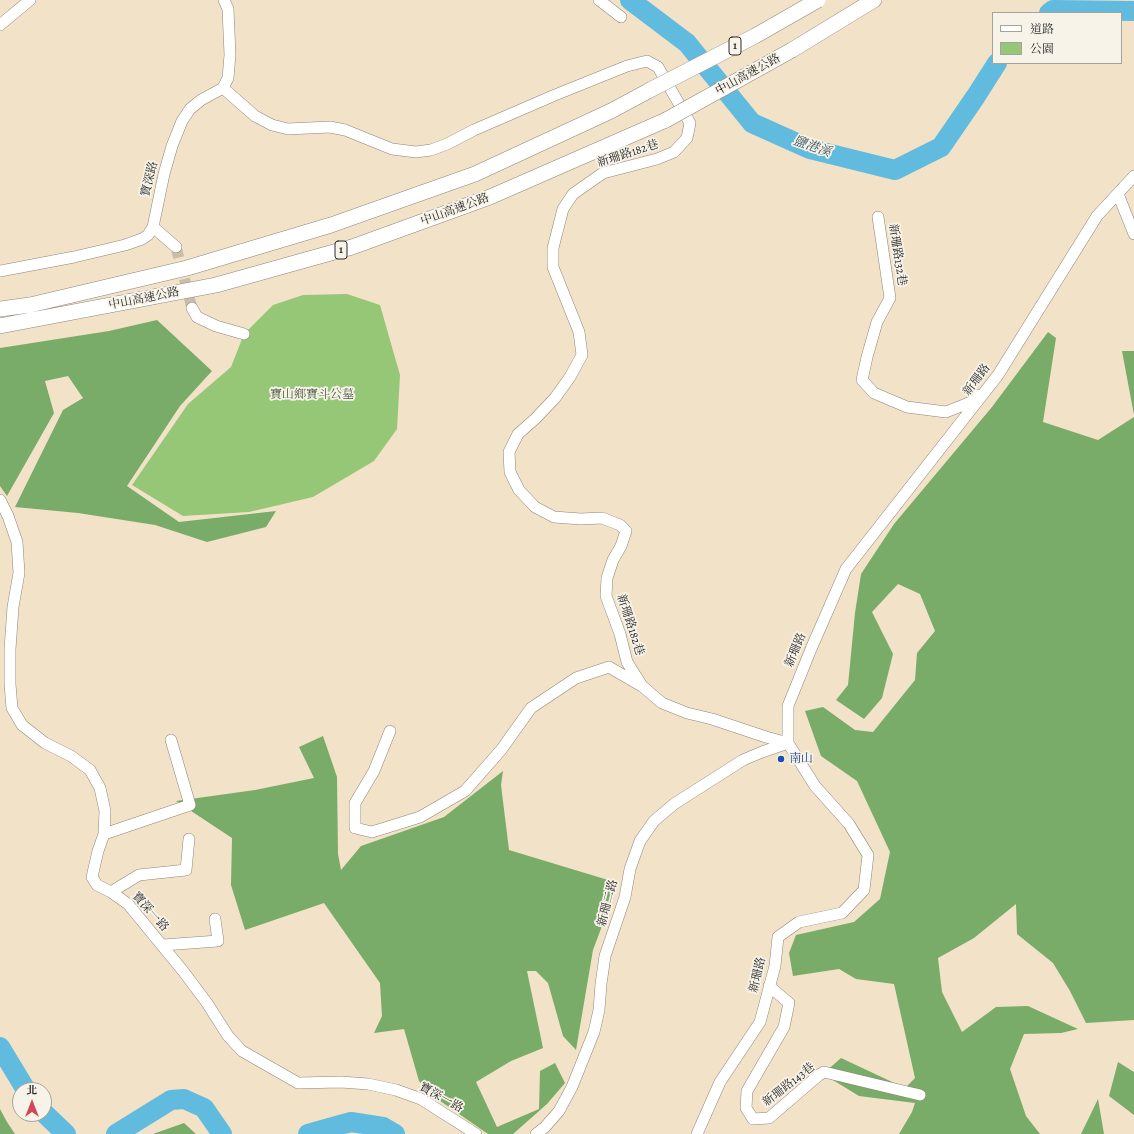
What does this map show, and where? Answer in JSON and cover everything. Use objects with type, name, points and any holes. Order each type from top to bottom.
[{"type":"highway","name":"中山高速公路","points":[[0,309],[30,305],[187,268],[331,225],[475,174],[611,112],[650,90],[755,36],[818,0]]},
{"type":"highway","name":"中山高速公路","points":[[0,326],[216,285],[352,247],[490,197],[666,120],[792,50],[874,0]]},
{"type":"street","points":[[0,25],[30,0]]},
{"type":"street","points":[[224,0],[228,9],[230,55],[228,78],[224,88]]},
{"type":"street","points":[[599,0],[621,17]]},
{"type":"street","name":"新珊路182巷","points":[[224,88],[255,116],[272,124],[288,129],[330,127],[345,130],[392,149],[416,152],[431,150],[447,144],[512,114],[627,66],[647,62],[658,67],[690,123],[687,138],[674,152],[657,159],[603,174],[574,194],[563,209],[553,248],[553,267],[579,332],[582,355],[570,377],[555,398],[518,434],[509,452],[510,472],[519,490],[535,507],[554,517],[581,519],[602,518],[620,525],[626,532],[622,546],[613,560],[607,578],[606,596],[620,634],[627,662],[642,686]]},
{"type":"street","name":"寶深路","points":[[153,227],[166,167],[172,146],[182,122],[190,109],[201,100],[224,88]]},
{"type":"street","name":"新珊路","points":[[697,1134],[720,1082],[760,1022],[775,966],[778,937],[799,922],[842,913],[864,890],[868,854],[849,824],[815,786],[788,743],[788,706],[846,569],[998,375],[1097,216],[1134,176]]},
{"type":"street","points":[[1118,194],[1125,216],[1134,234]]},
{"type":"street","name":"新珊路132巷","points":[[878,217],[890,298],[877,322],[862,380],[874,393],[907,407],[946,412],[971,402],[1007,360]]},
{"type":"street","points":[[0,271],[125,244],[142,239],[148,235],[153,227],[176,247]]},
{"type":"street","points":[[192,308],[197,317],[216,326],[244,334]]},
{"type":"street","name":"寶深一路","points":[[0,500],[8,516],[16,542],[19,573],[13,607],[10,649],[12,708],[22,725],[45,743],[71,756],[90,770],[100,788],[105,811],[104,834],[98,851],[92,877],[97,885],[111,892],[128,904],[163,945],[207,1003],[228,1036],[242,1051],[298,1083],[340,1082],[368,1084],[396,1090],[421,1099],[476,1134]]},
{"type":"street","name":"新珊路182巷","points":[[390,730],[374,771],[355,803],[355,828],[372,832],[420,817],[465,790],[501,750],[531,708],[576,678],[609,667],[642,686],[662,703],[687,713],[712,719],[788,743]]},
{"type":"street","points":[[104,834],[190,805],[172,740]]},
{"type":"street","name":"新珊二路","points":[[536,1134],[545,1127],[559,1111],[572,1087],[594,1032],[600,1010],[601,984],[605,956],[623,905],[630,869],[640,841],[654,821],[679,800],[743,760],[788,743]]},
{"type":"street","points":[[111,892],[139,875],[186,870],[189,839]]},
{"type":"street","points":[[163,945],[218,941],[215,919]]},
{"type":"street","name":"新珊路143巷","points":[[770,986],[789,1003],[784,1026],[747,1091],[746,1108],[753,1119],[770,1118],[824,1072],[920,1095]]},
{"type":"green space","name":"寶山鄉寶斗公墓","points":[[347,294],[380,305],[400,375],[397,429],[374,461],[313,497],[249,512],[183,516],[132,485],[188,404],[231,367],[244,334],[273,305],[303,295]]},
{"type":"green space","points":[[157,320],[212,371],[180,406],[127,486],[179,522],[276,511],[266,527],[207,542],[155,525],[78,513],[15,507],[63,410],[83,398],[68,376],[45,381],[54,413],[7,496],[0,486],[0,348],[109,331]]},
{"type":"green space","points":[[1048,332],[1056,338],[1043,422],[1098,440],[1134,417],[1134,1020],[1086,1023],[1070,991],[1053,963],[1017,934],[1016,904],[974,938],[938,958],[942,992],[962,1032],[996,1007],[1028,1006],[1078,1029],[1061,1033],[1024,1034],[1010,1069],[1026,1116],[1040,1134],[899,1134],[912,1112],[915,1103],[859,1096],[823,1074],[841,1058],[905,1088],[915,1078],[894,984],[856,979],[839,969],[793,976],[789,953],[796,935],[854,922],[880,899],[890,852],[857,781],[821,756],[805,711],[823,707],[855,730],[873,732],[915,680],[917,653],[935,631],[920,594],[898,584],[872,612],[893,654],[882,698],[864,719],[836,700],[848,685],[855,613],[861,574],[894,524],[992,407]]},
{"type":"green space","points":[[1122,351],[1134,351],[1134,415]]},
{"type":"green space","points":[[323,736],[337,777],[338,854],[341,870],[361,846],[444,817],[503,771],[501,785],[509,850],[618,883],[593,950],[576,1050],[563,1036],[548,983],[536,971],[527,971],[543,1048],[511,1061],[476,1082],[497,1127],[539,1109],[540,1071],[555,1063],[565,1083],[547,1104],[513,1134],[488,1134],[436,1098],[419,1081],[404,1029],[374,1033],[382,1016],[380,983],[324,903],[245,930],[231,885],[232,838],[176,801],[255,790],[314,778],[299,747]]},
{"type":"green space","points":[[1118,1062],[1134,1072],[1134,1115],[1109,1096]]},
{"type":"green space","points":[[1098,1099],[1104,1134],[1081,1134]]},
{"type":"green space","points":[[0,1109],[7,1122],[15,1134],[0,1134]]},
{"type":"green space","points":[[184,1123],[196,1134],[153,1134]]},
{"type":"waterway","name":"鹽港溪","points":[[630,0],[687,43],[752,123],[810,149],[895,170],[941,147],[996,64]]},
{"type":"waterway","name":"鹽港溪","points":[[1050,12],[1053,10],[1134,11]]},
{"type":"waterway","points":[[0,1047],[21,1082]]},
{"type":"waterway","points":[[116,1134],[171,1100],[184,1099],[204,1108],[222,1134]]},
{"type":"waterway","points":[[52,1121],[66,1134]]},
{"type":"waterway","points":[[308,1134],[351,1122],[383,1127],[395,1134]]},
{"type":"tunnel","points":[[176,247],[192,308]]},
{"type":"place","name":"南山","points":[[781,759]]}]
